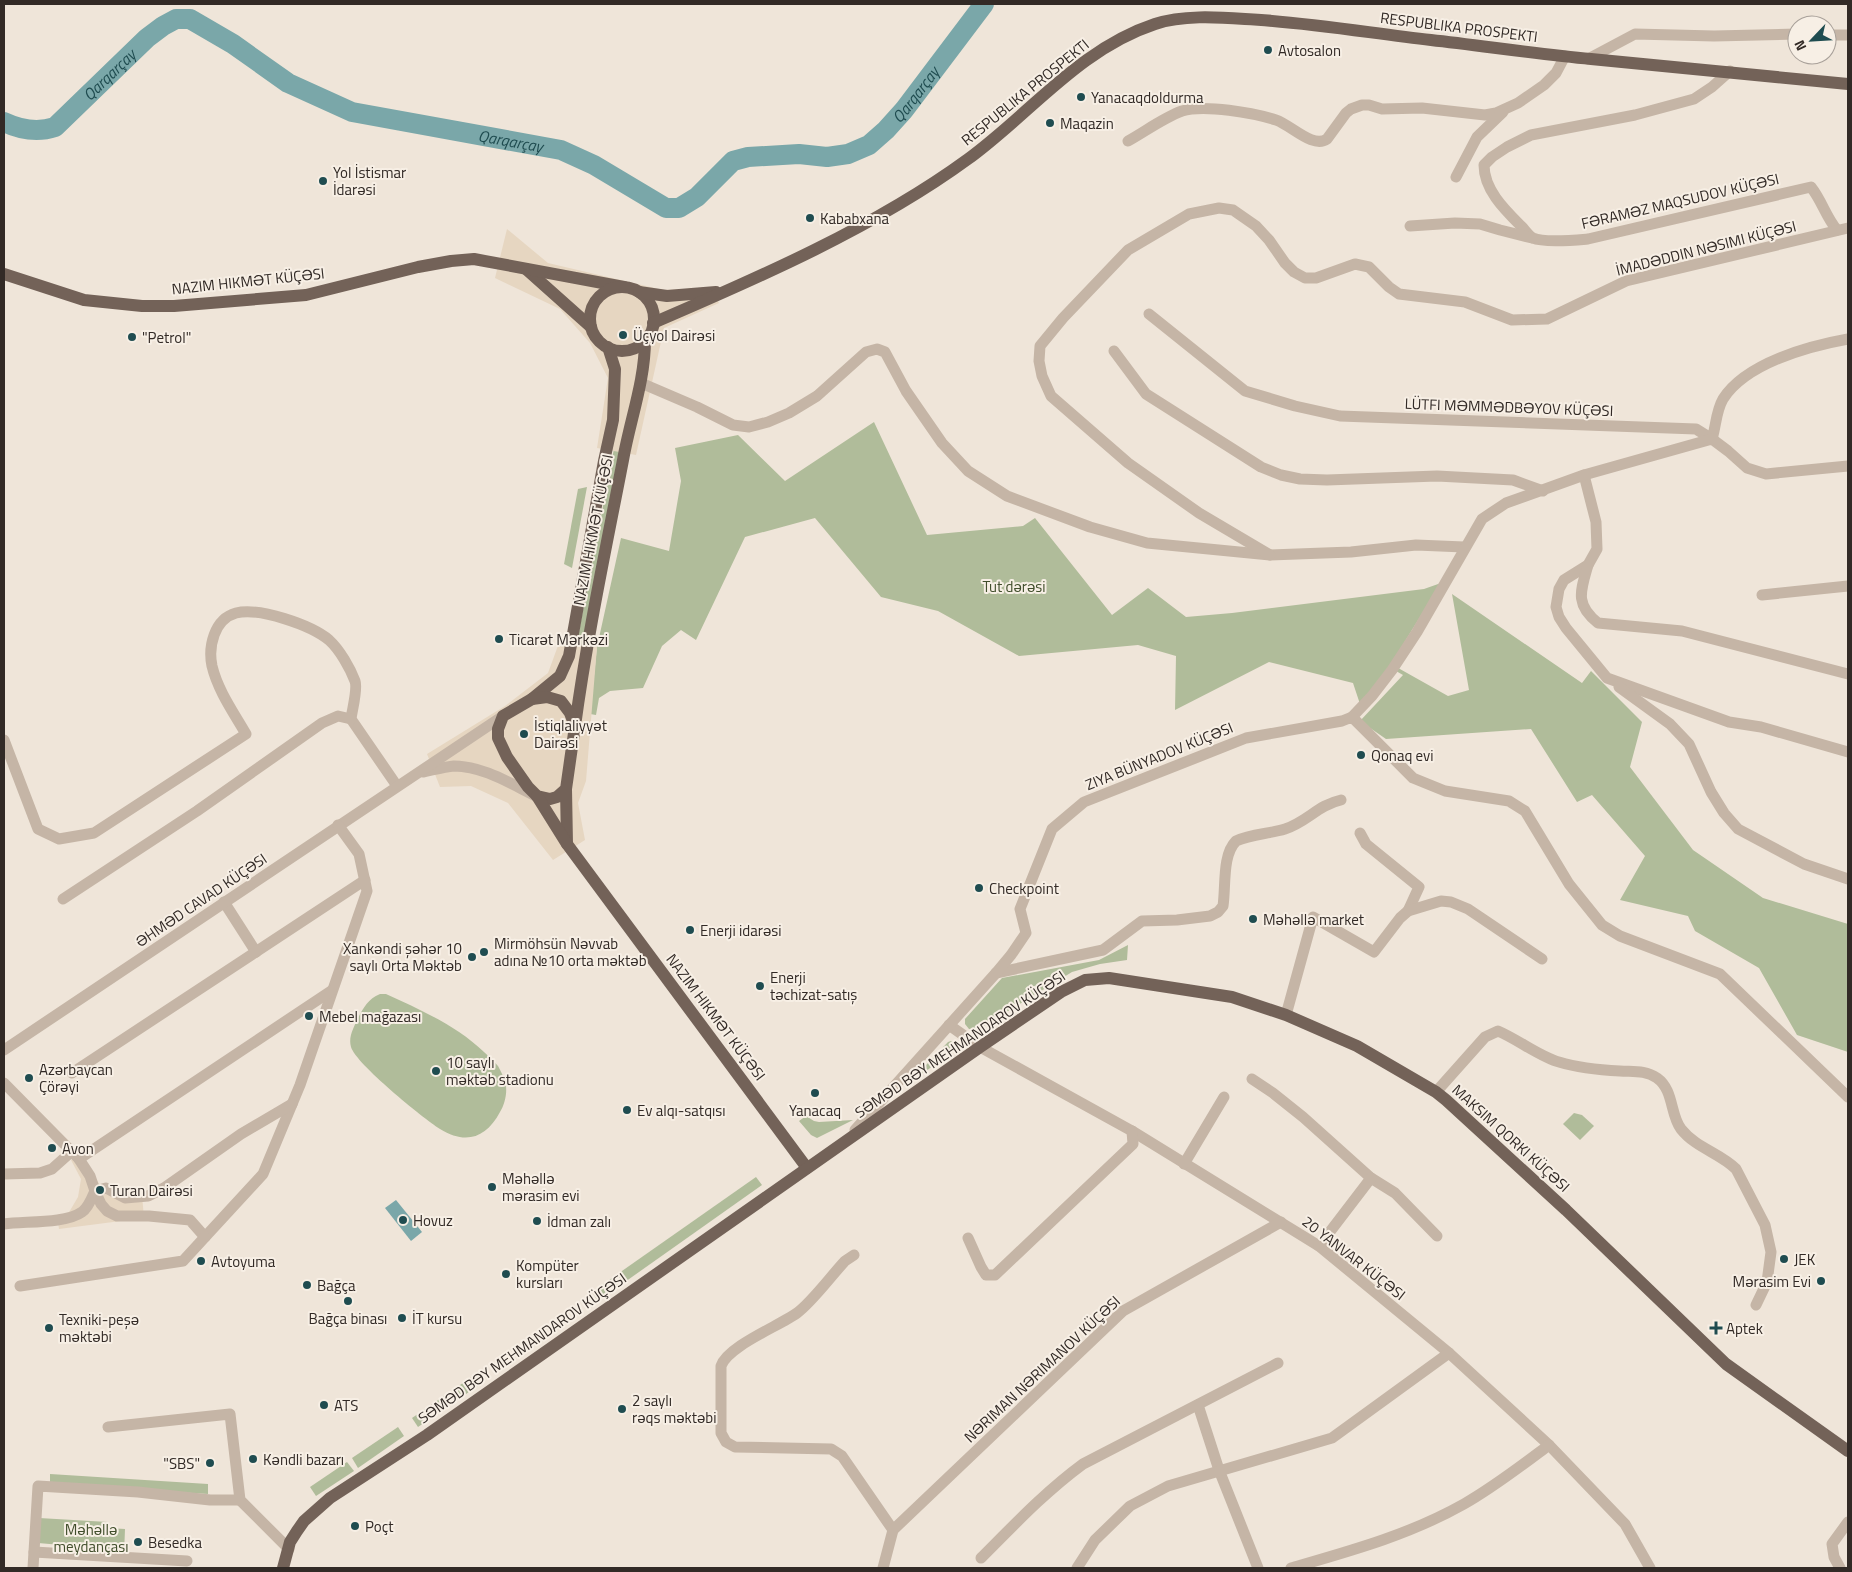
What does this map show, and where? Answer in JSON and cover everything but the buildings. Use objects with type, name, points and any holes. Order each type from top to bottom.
[{"type":"main road","name":"RESPUBLIKA PROSPEKTI","points":[[653,324],[726,292],[833,240],[912,197],[969,158],[1089,57],[1132,33],[1158,23],[1181,19],[1221,18],[1282,21],[1588,59],[1730,71],[1848,84]]},
{"type":"main road","name":"NAZIM HIKMƏT KÜÇƏSI","points":[[4,274],[84,300],[142,306],[174,306],[306,295],[418,267],[451,261],[474,260],[624,287]]},
{"type":"main road","points":[[526,269],[591,327],[600,342],[618,350],[628,350],[637,347],[645,340],[653,324],[651,306],[639,292]]},
{"type":"main road","points":[[591,327],[590,317],[597,299],[605,292],[614,288],[624,287],[639,292],[667,296],[726,292]]},
{"type":"main road","name":"NAZIM HIKMƏT KÜÇƏSI","points":[[575,726],[582,677],[623,457],[641,383],[645,357],[645,340]]},
{"type":"main road","name":"NAZIM HIKMƏT KÜÇƏSI","points":[[532,699],[560,676],[569,656],[604,461],[614,420],[615,369],[608,347]]},
{"type":"main road","points":[[566,788],[557,797],[550,799],[537,796],[521,778],[498,738],[498,729],[503,716],[532,699],[547,697],[561,701],[570,713],[575,726],[566,788],[567,844]]},
{"type":"main road","name":"NAZIM HIKMƏT KÜÇƏSI","points":[[537,796],[567,844],[806,1166]]},
{"type":"main road","name":"MAKSIM QORKI KÜÇƏSI","points":[[1085,980],[1109,978],[1232,997],[1286,1015],[1357,1046],[1436,1092],[1566,1210],[1726,1364],[1848,1451]]},
{"type":"main road","name":"SƏMƏD BƏY MEHMANDAROV KÜÇƏSI","points":[[285,1567],[293,1537],[304,1521],[330,1498],[427,1434],[806,1166],[849,1140],[980,1046],[1061,992],[1085,980]]},
{"type":"street","points":[[1588,59],[1635,34],[1787,34]]},
{"type":"street","points":[[1128,141],[1183,110],[1202,108],[1225,110],[1276,120],[1316,142],[1322,142],[1327,138],[1351,109],[1362,105],[1382,109],[1422,108],[1485,115],[1506,109],[1518,103],[1544,84],[1556,73],[1565,56]]},
{"type":"street","points":[[1533,238],[1500,204],[1490,189],[1484,175],[1484,165],[1492,157],[1531,135],[1634,115],[1694,99],[1712,87],[1730,71]]},
{"type":"street","points":[[1456,177],[1478,137],[1506,109]]},
{"type":"street","name":"FƏRAMƏZ MAQSUDOV KÜÇƏSI","points":[[1533,238],[1556,240],[1588,239],[1811,187],[1817,194],[1829,220],[1843,229]]},
{"type":"street","name":"İMADƏDDIN NƏSIMI KÜÇƏSI","points":[[1270,556],[1199,513],[1128,463],[1052,396],[1042,376],[1039,361],[1040,346],[1063,318],[1128,250],[1189,214],[1219,208],[1233,210],[1256,226],[1269,240],[1285,263],[1294,272],[1305,278],[1316,278],[1355,264],[1369,267],[1399,294],[1465,302],[1512,320],[1547,319],[1626,281],[1843,229]]},
{"type":"street","points":[[1410,226],[1455,223],[1480,224],[1533,238]]},
{"type":"street","name":"LÜTFI MƏMMƏDBƏYOV KÜÇƏSI","points":[[1149,314],[1245,391],[1295,406],[1340,416],[1696,429],[1728,450],[1747,468],[1766,474],[1848,466]]},
{"type":"street","points":[[1848,339],[1791,354],[1756,369],[1740,380],[1723,400],[1718,411],[1712,439],[1584,475],[1506,503],[1482,519],[1464,547],[1417,632],[1392,670],[1372,696],[1352,717],[1413,778],[1445,790],[1509,801],[1525,811],[1569,884],[1602,925],[1620,936],[1720,974],[1848,1096]]},
{"type":"street","points":[[641,383],[733,425],[749,427],[768,422],[817,396],[866,352],[877,349],[885,352],[906,391],[942,443],[968,471],[1007,496],[1090,527],[1147,543],[1270,556],[1351,552],[1416,546],[1464,547]]},
{"type":"street","points":[[1114,351],[1146,394],[1261,467],[1281,475],[1300,479],[1327,480],[1436,476],[1513,480],[1543,491]]},
{"type":"street","points":[[1584,475],[1596,522],[1597,549],[1588,565],[1581,590],[1581,603],[1588,615],[1598,623],[1682,631],[1848,674]]},
{"type":"street","points":[[1588,565],[1564,580],[1558,589],[1556,607],[1566,628],[1607,678],[1670,724],[1689,744],[1720,806],[1738,829],[1804,864],[1848,878]]},
{"type":"street","points":[[1762,595],[1848,586]]},
{"type":"street","points":[[4,740],[38,829],[59,839],[94,833],[246,734],[220,686],[212,665],[212,638],[222,620],[236,613],[257,612],[302,624],[328,639],[339,651],[356,683],[351,719],[397,786]]},
{"type":"street","points":[[1607,678],[1729,722],[1761,727],[1848,752]]},
{"type":"street","points":[[63,899],[197,811],[322,723],[338,716],[351,719]]},
{"type":"street","name":"ƏHMƏD CAVAD KÜÇƏSI","points":[[4,1050],[503,716]]},
{"type":"street","name":"ZIYA BÜNYADOV KÜÇƏSI","points":[[849,1140],[1011,955],[1026,933],[1020,909],[1052,829],[1084,802],[1246,738],[1342,721],[1352,717]]},
{"type":"street","points":[[414,774],[455,766],[474,769],[488,772],[537,796]]},
{"type":"street","points":[[996,972],[1062,960],[1103,950],[1142,921],[1177,920],[1210,916],[1218,912],[1223,906],[1227,855],[1230,846],[1236,841],[1286,828],[1323,806],[1341,800]]},
{"type":"street","points":[[20,1286],[183,1261],[263,1174],[292,1104],[367,891],[358,854],[338,825]]},
{"type":"street","points":[[1286,1015],[1313,918],[1374,952],[1400,918],[1408,911],[1419,887],[1366,844],[1360,833]]},
{"type":"street","points":[[72,1073],[365,880]]},
{"type":"street","points":[[1408,911],[1441,901],[1451,902],[1468,909],[1542,959]]},
{"type":"street","points":[[224,902],[256,952]]},
{"type":"street","points":[[4,1174],[40,1173],[75,1156],[331,990]]},
{"type":"street","name":"20 YANVAR KÜÇƏSI","points":[[949,1025],[980,1046],[1132,1132],[1319,1246],[1449,1353],[1549,1445],[1624,1524],[1650,1568]]},
{"type":"street","points":[[1436,1092],[1485,1037],[1498,1031],[1556,1062],[1576,1066],[1638,1071],[1659,1079],[1669,1095],[1680,1128],[1696,1144],[1730,1162],[1736,1169],[1764,1225],[1771,1252],[1768,1282],[1756,1305]]},
{"type":"street","points":[[1252,1079],[1303,1117],[1371,1178],[1395,1193],[1437,1236]]},
{"type":"street","points":[[4,1083],[75,1156],[90,1176],[100,1204],[107,1211],[117,1216],[149,1216],[190,1220],[205,1237]]},
{"type":"street","points":[[1184,1164],[1224,1097]]},
{"type":"street","points":[[4,1224],[62,1219],[83,1212],[95,1191],[106,1188],[125,1198],[148,1196],[164,1188],[241,1134],[292,1104]]},
{"type":"street","points":[[968,1238],[981,1268],[986,1275],[994,1275],[1133,1144],[1132,1132]]},
{"type":"street","points":[[1319,1246],[1371,1178]]},
{"type":"street","name":"NƏRIMAN NƏRIMANOV KÜÇƏSI","points":[[893,1530],[1123,1311],[1281,1222]]},
{"type":"street","points":[[854,1255],[844,1261],[796,1314],[739,1347],[722,1361],[720,1385],[721,1433],[726,1442],[735,1447],[831,1449],[842,1456],[893,1530],[883,1568]]},
{"type":"street","points":[[1077,1568],[1095,1540],[1130,1506],[1168,1486],[1332,1438],[1449,1353]]},
{"type":"street","points":[[982,1558],[1037,1501],[1082,1464],[1278,1362]]},
{"type":"street","points":[[1198,1405],[1219,1470],[1258,1568]]},
{"type":"street","points":[[108,1427],[230,1414],[240,1500],[289,1549]]},
{"type":"street","points":[[1291,1568],[1384,1540],[1438,1517],[1490,1488],[1549,1445]]},
{"type":"street","points":[[33,1568],[38,1486],[138,1492],[210,1500],[240,1500]]},
{"type":"street","points":[[1840,1568],[1834,1556],[1832,1544],[1844,1536],[1848,1522]]},
{"type":"street","points":[[34,1552],[187,1561]]},
{"type":"green space","points":[[635,363],[574,698],[572,668],[630,365]]},
{"type":"green space","name":"Tut dərəsi","points":[[874,422],[927,535],[1023,526],[1035,518],[1112,615],[1148,588],[1186,617],[1424,589],[1441,583],[1391,664],[1448,696],[1469,690],[1452,594],[1582,683],[1591,671],[1642,722],[1630,767],[1693,850],[1763,898],[1848,924],[1848,1052],[1797,1035],[1759,968],[1695,931],[1688,916],[1620,900],[1645,856],[1592,795],[1577,802],[1531,729],[1386,739],[1360,721],[1403,675],[1389,667],[1360,704],[1353,683],[1269,662],[1175,710],[1176,656],[1138,645],[1019,656],[938,611],[881,597],[815,518],[745,537],[696,640],[681,630],[662,646],[643,688],[610,691],[599,698],[596,715],[590,714],[597,647],[621,538],[669,551],[681,481],[675,448],[738,435],[785,481]]},
{"type":"green space","points":[[587,487],[572,568],[564,564],[578,489]]},
{"type":"green space","points":[[1128,945],[1127,960],[1100,964],[1072,972],[977,1030],[969,1029],[965,1024],[965,1019],[1002,978],[1099,960]]},
{"type":"green space","name":"10 saylı məktəb stadionu","points":[[380,994],[386,994],[450,1026],[473,1043],[498,1066],[506,1084],[505,1100],[494,1121],[482,1133],[467,1138],[449,1134],[440,1129],[377,1078],[356,1055],[350,1043],[353,1028],[367,1004],[372,998]]},
{"type":"green space","points":[[951,1041],[957,1046],[955,1050],[908,1084],[948,1042]]},
{"type":"green space","points":[[1574,1113],[1582,1115],[1594,1126],[1580,1140],[1563,1124]]},
{"type":"green space","points":[[806,1116],[819,1122],[853,1120],[817,1138],[811,1135],[799,1121]]},
{"type":"green space","points":[[756,1177],[762,1185],[598,1301],[592,1292]]},
{"type":"green space","points":[[476,1374],[482,1383],[418,1427],[412,1418]]},
{"type":"green space","points":[[398,1427],[404,1436],[358,1468],[352,1458]]},
{"type":"green space","points":[[347,1462],[354,1471],[316,1496],[310,1487]]},
{"type":"green space","points":[[50,1474],[208,1484],[208,1494],[50,1484]]},
{"type":"green space","name":"Məhəllə meydançası","points":[[39,1518],[108,1522],[108,1528],[125,1529],[124,1555],[72,1553],[73,1546],[38,1543]]},
{"type":"shaded area","name":"Üçyol Dairəsi","points":[[507,229],[548,263],[663,290],[712,288],[719,303],[664,328],[636,455],[597,448],[608,378],[590,343],[560,309],[495,278]]},
{"type":"shaded area","name":"İstiqlaliyyət Dairəsi","points":[[559,643],[597,647],[586,781],[578,803],[585,840],[553,860],[508,803],[471,786],[440,787],[427,754],[505,706],[548,673]]},
{"type":"shaded area","name":"Turan Dairəsi","points":[[80,1155],[100,1185],[142,1195],[144,1218],[59,1229],[57,1215],[68,1214],[78,1197],[81,1179],[71,1160]]},
{"type":"water","name":"Hovuz","points":[[396,1200],[422,1232],[411,1241],[385,1208]]},
{"type":"waterway","name":"Qarqarçay","points":[[4,122],[29,130],[55,127],[147,38],[176,19],[190,19],[233,44],[288,83],[352,112],[561,150],[594,165],[666,208],[679,208],[697,197],[733,161],[748,157],[799,154],[827,157],[848,154],[869,145],[904,110],[984,4]]},
{"type":"place","name":"Avtosalon","points":[[1268,50]]},
{"type":"place","name":"Yanacaqdoldurma","points":[[1081,97]]},
{"type":"place","name":"Maqazin","points":[[1050,123]]},
{"type":"place","name":"Yol İstismar İdarəsi","points":[[323,181]]},
{"type":"place","name":"Kababxana","points":[[810,218]]},
{"type":"place","name":"Üçyol Dairəsi","points":[[623,335]]},
{"type":"place","name":"\"Petrol\"","points":[[132,337]]},
{"type":"place","name":"Ticarət Mərkəzi","points":[[499,639]]},
{"type":"place","name":"İstiqlaliyyət Dairəsi","points":[[524,734]]},
{"type":"place","name":"Qonaq evi","points":[[1361,755]]},
{"type":"place","name":"Checkpoint","points":[[979,888]]},
{"type":"place","name":"Məhəllə market","points":[[1253,919]]},
{"type":"place","name":"Enerji idarəsi","points":[[690,930]]},
{"type":"place","name":"Mirmöhsün Nəvvab adına №10 orta məktəb","points":[[484,952]]},
{"type":"place","name":"Xankəndi şəhər 10 saylı Orta Məktəb","points":[[472,957]]},
{"type":"place","name":"Enerji təchizat-satış","points":[[760,986]]},
{"type":"place","name":"Mebel mağazası","points":[[309,1016]]},
{"type":"place","name":"10 saylı məktəb stadionu","points":[[436,1071]]},
{"type":"place","name":"Azərbaycan Çörəyi","points":[[29,1078]]},
{"type":"place","name":"Yanacaq","points":[[815,1093]]},
{"type":"place","name":"Ev alqı-satqısı","points":[[627,1110]]},
{"type":"place","name":"Avon","points":[[52,1148]]},
{"type":"place","name":"Məhəllə mərasim evi","points":[[492,1187]]},
{"type":"place","name":"Turan Dairəsi","points":[[100,1190]]},
{"type":"place","name":"Hovuz","points":[[403,1220]]},
{"type":"place","name":"İdman zalı","points":[[537,1221]]},
{"type":"place","name":"JEK","points":[[1784,1259]]},
{"type":"place","name":"Avtoyuma","points":[[201,1261]]},
{"type":"place","name":"Kompüter kursları","points":[[506,1274]]},
{"type":"place","name":"Mərasim Evi","points":[[1821,1281]]},
{"type":"place","name":"Bağça","points":[[307,1285]]},
{"type":"place","name":"Bağça binası","points":[[348,1301]]},
{"type":"place","name":"İT kursu","points":[[402,1318]]},
{"type":"place","name":"Texniki-peşə məktəbi","points":[[49,1328]]},
{"type":"place","name":"Aptek","points":[[1716,1328]]},
{"type":"place","name":"ATS","points":[[324,1405]]},
{"type":"place","name":"2 saylı rəqs məktəbi","points":[[622,1409]]},
{"type":"place","name":"Kəndli bazarı","points":[[253,1459]]},
{"type":"place","name":"\"SBS\"","points":[[210,1463]]},
{"type":"place","name":"Poçt","points":[[355,1526]]},
{"type":"place","name":"Besedka","points":[[138,1542]]}]
